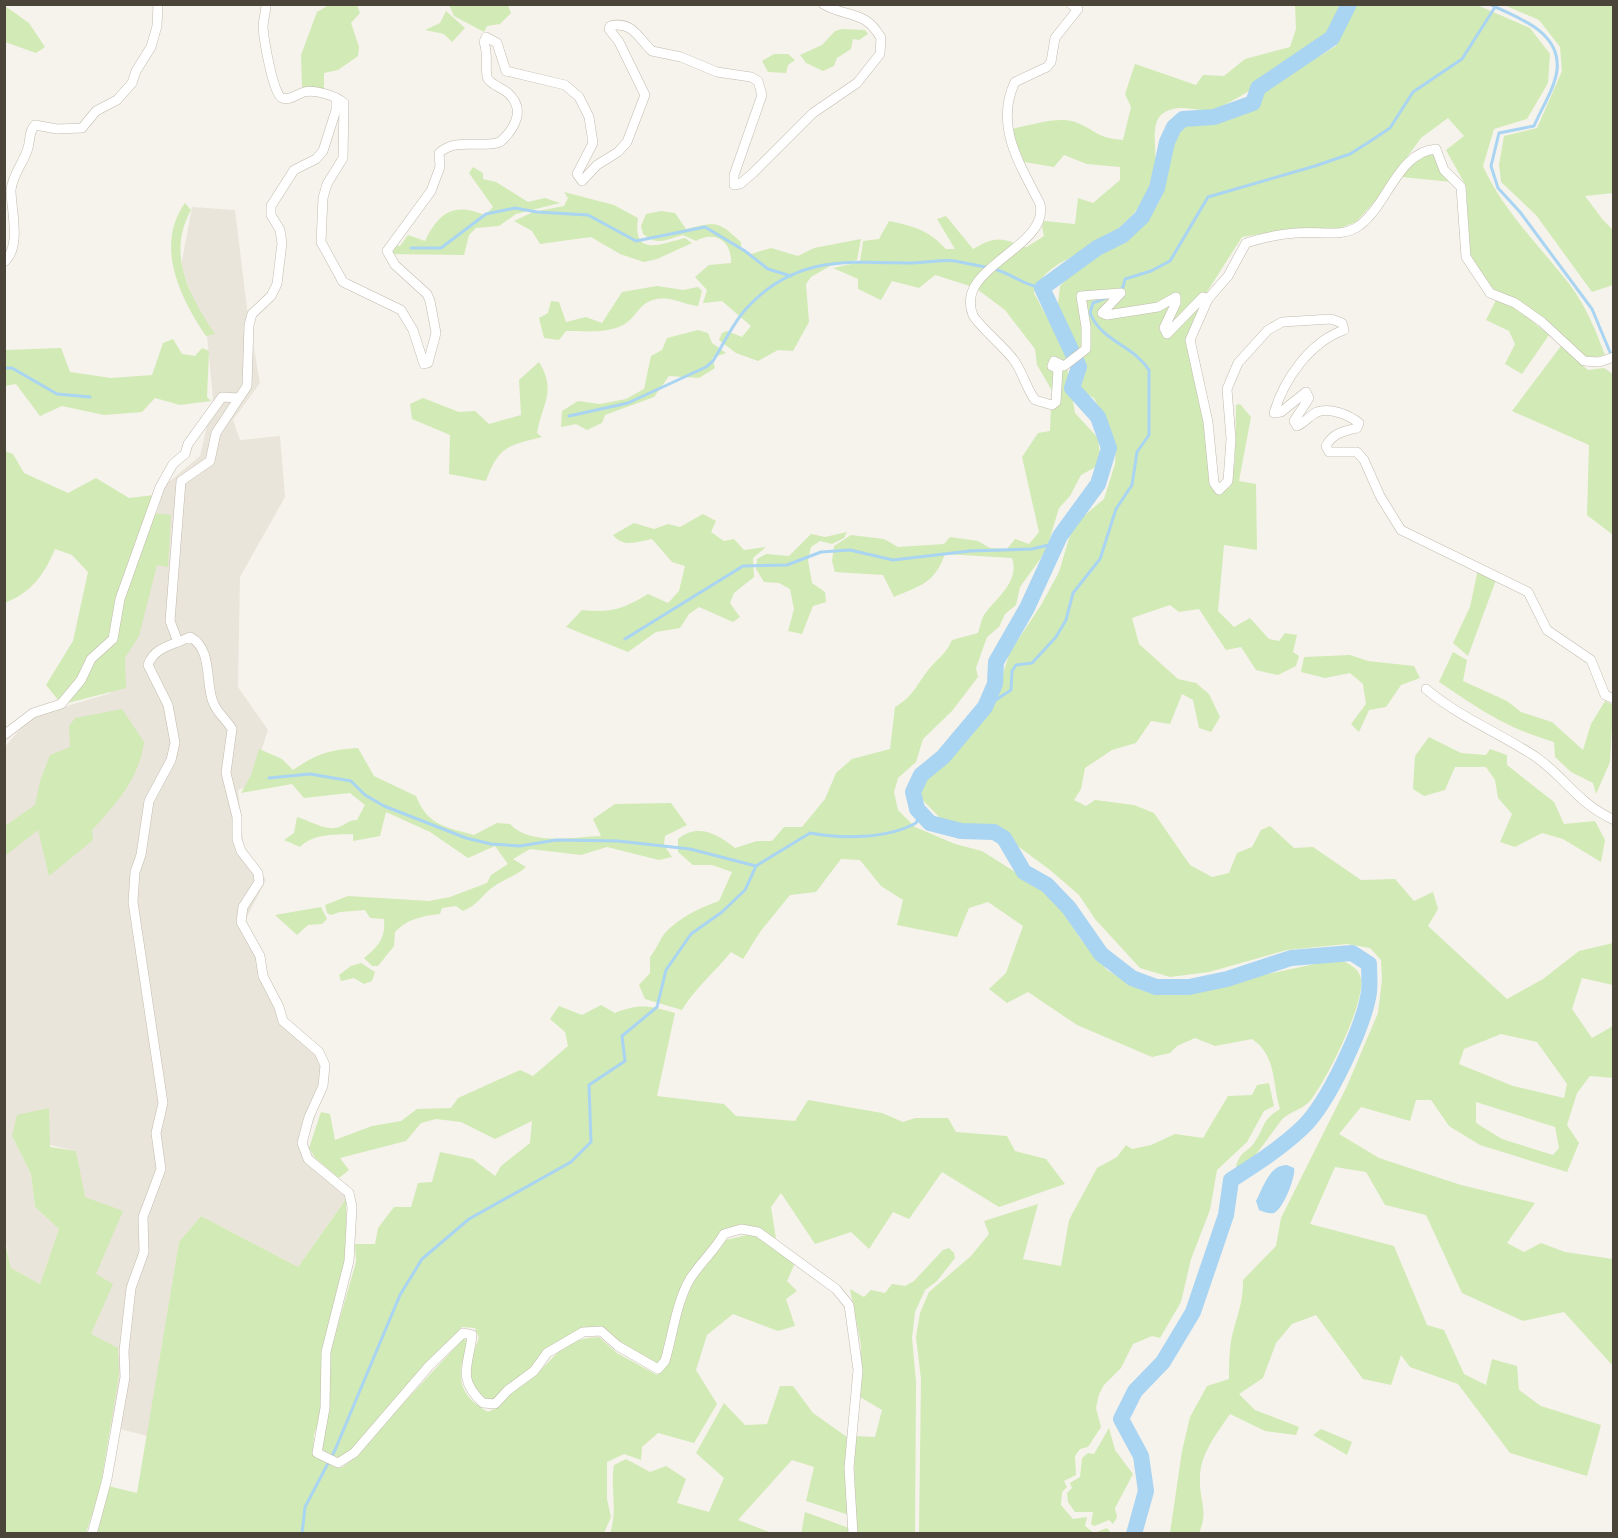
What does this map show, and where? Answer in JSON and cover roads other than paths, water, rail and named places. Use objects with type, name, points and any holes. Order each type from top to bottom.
[{"type":"street","points":[[4,262],[9,258],[14,234],[12,185],[27,152],[33,127],[35,125],[57,129],[82,128],[100,107],[122,95],[151,47],[158,26],[158,4]]},
{"type":"street","points":[[266,4],[263,26],[271,77],[277,94],[282,98],[310,92],[336,98],[344,103],[343,158],[327,184],[323,198],[321,242],[342,282],[401,310],[406,315],[424,364],[428,363],[435,344],[430,301],[427,294],[395,265],[387,251],[431,191],[440,167],[439,153],[455,145],[484,145],[500,142],[517,119],[518,111],[513,98],[487,77],[489,58],[484,42],[486,38],[497,43],[506,71],[565,85],[579,97],[589,117],[593,143],[577,174],[582,181],[597,165],[618,152],[627,142],[645,95],[619,42],[609,29],[610,26],[620,25],[639,33],[652,51],[681,57],[717,72],[751,77],[758,81],[762,95],[734,175],[734,185],[740,184],[753,173],[813,113],[850,89],[880,54],[881,38],[870,23],[854,13],[823,4]]},
{"type":"street","points":[[1071,4],[1078,9],[1055,38],[1051,62],[1047,67],[1015,82],[1005,110],[1006,128],[1040,204],[1042,215],[1039,226],[994,263],[979,280],[971,307],[973,317],[1013,359],[1035,400],[1052,405],[1056,402],[1059,378],[1058,369],[1052,366],[1054,361],[1064,366],[1086,349],[1086,327],[1080,296],[1121,293],[1102,313],[1107,315],[1158,307],[1176,297],[1176,303],[1164,328],[1167,334],[1203,297],[1208,299]]},
{"type":"street","points":[[178,642],[170,621],[181,481],[210,461],[216,433],[247,386],[249,325],[252,314],[271,296],[281,270],[281,237],[271,215],[271,206],[294,170],[316,159],[324,151],[336,110],[336,98]]},
{"type":"street","points":[[1614,357],[1599,362],[1584,361],[1542,322],[1515,303],[1490,293],[1477,277],[1466,257],[1461,187],[1444,170],[1436,149],[1425,150],[1410,161],[1359,226],[1342,232],[1297,232],[1246,243],[1228,276],[1208,299],[1190,340],[1208,423],[1214,483],[1219,490],[1228,481],[1231,439],[1227,389],[1238,363],[1268,330],[1282,322],[1331,319],[1342,323],[1344,330],[1320,341],[1296,369],[1274,413],[1281,412],[1306,392],[1310,398],[1294,421],[1297,426],[1307,422],[1316,412],[1329,411],[1352,417],[1359,423],[1357,428],[1339,432],[1330,438],[1326,446],[1329,452],[1357,452],[1365,460],[1380,496],[1401,530],[1528,592],[1547,630],[1591,660],[1605,695],[1614,699]]},
{"type":"street","points":[[4,735],[33,714],[61,704],[81,681],[91,659],[113,639],[120,599],[160,487],[173,464],[185,454],[188,444],[222,397],[239,398]]},
{"type":"street","points":[[92,1533],[104,1489],[124,1377],[124,1351],[131,1288],[144,1252],[143,1217],[161,1170],[156,1133],[163,1103],[133,902],[135,872],[141,855],[149,801],[166,771],[175,743],[168,705],[148,665],[151,655],[157,650],[190,637],[196,640],[210,674],[212,698],[217,711],[232,729],[226,773],[237,817],[237,839],[241,851],[258,873],[259,882],[243,907],[241,922],[260,956],[263,976],[279,1006],[283,1021],[319,1052],[325,1065],[323,1086],[309,1117],[302,1143],[308,1159],[349,1192],[352,1207],[350,1261],[326,1352],[325,1408],[317,1453],[338,1463],[354,1454],[429,1366],[463,1333],[472,1335],[470,1352],[464,1367],[468,1384],[483,1403],[495,1404],[508,1390],[534,1371],[547,1353],[583,1332],[601,1331],[618,1346],[658,1369],[665,1361],[683,1294],[691,1278],[715,1250],[724,1234],[741,1229],[758,1232],[836,1289],[849,1305],[858,1370],[849,1468],[853,1533]]},
{"type":"street","points":[[1426,689],[1464,717],[1533,755],[1558,773],[1576,797],[1593,810],[1614,820]]},
{"type":"water","points":[[1287,1165],[1294,1168],[1294,1172],[1281,1206],[1274,1213],[1259,1210],[1256,1201],[1267,1178],[1276,1169]]},
{"type":"waterway","points":[[1134,1534],[1146,1491],[1141,1456],[1121,1419],[1135,1391],[1163,1362],[1193,1312],[1226,1215],[1231,1180],[1277,1149],[1302,1128],[1312,1117],[1333,1083],[1352,1044],[1366,1007],[1369,964],[1352,953],[1291,958],[1227,979],[1189,987],[1156,987],[1132,978],[1101,954],[1069,908],[1047,885],[1024,872],[1004,838],[994,832],[961,831],[930,823],[917,809],[913,792],[921,775],[943,757],[985,707],[995,684],[996,662],[1027,608],[1060,536],[1098,484],[1109,448],[1098,417],[1072,388],[1079,367],[1042,288],[1097,248],[1123,235],[1142,217],[1157,188],[1167,142],[1174,127],[1183,119],[1214,117],[1253,103],[1258,88],[1332,38],[1349,4]]},
{"type":"waterway","points":[[1489,4],[1524,21],[1545,36],[1552,45],[1557,70],[1554,84],[1534,126],[1499,133],[1491,166],[1498,188],[1520,212],[1592,309],[1612,357]]},
{"type":"waterway","points":[[1120,290],[1125,279],[1151,271],[1170,261],[1208,197],[1350,154],[1390,128],[1413,92],[1462,59],[1497,4]]},
{"type":"waterway","points":[[411,248],[441,248],[486,214],[515,208],[537,212],[588,215],[636,241],[705,227],[745,251],[768,269],[791,276]]},
{"type":"waterway","points":[[569,416],[628,403],[706,367],[713,361],[740,316],[762,293],[780,280],[818,266],[859,262],[955,261],[998,270],[1042,288]]},
{"type":"waterway","points":[[985,707],[1011,690],[1012,671],[1016,665],[1032,663],[1056,637],[1066,620],[1073,593],[1100,559],[1116,509],[1132,485],[1137,452],[1149,435],[1149,370],[1135,355],[1102,331],[1090,313],[1093,303],[1106,298]]},
{"type":"waterway","points":[[4,368],[12,368],[57,394],[90,397]]},
{"type":"waterway","points":[[625,639],[743,566],[787,565],[821,552],[850,550],[893,560],[970,551],[1032,549],[1057,543]]},
{"type":"waterway","points":[[269,778],[310,774],[351,781],[365,795],[384,806],[466,838],[491,844],[520,846],[556,840],[618,841],[690,849],[756,866]]},
{"type":"waterway","points":[[302,1534],[305,1507],[335,1450],[400,1295],[422,1259],[469,1219],[571,1162],[591,1142],[589,1085],[625,1061],[622,1036],[657,1007],[666,970],[691,934],[722,912],[745,890],[756,866],[810,833],[850,837],[878,835],[916,823],[921,813]]}]
